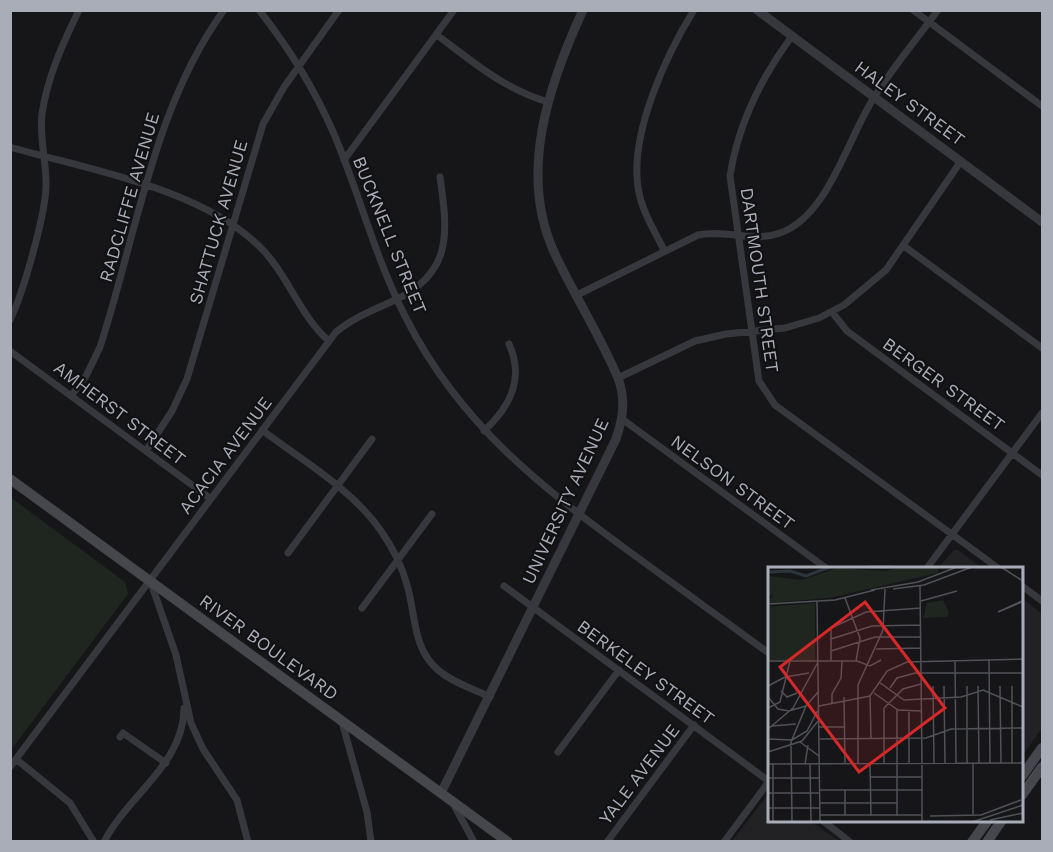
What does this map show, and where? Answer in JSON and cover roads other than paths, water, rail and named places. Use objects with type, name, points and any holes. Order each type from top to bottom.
[{"type":"main road","name":"RIVER BOULEVARD","points":[[10,478],[508,842]]},
{"type":"main road","points":[[1023,775],[1042,748]]},
{"type":"main road","points":[[1023,794],[1042,767]]},
{"type":"main road","points":[[972,842],[987,822]]},
{"type":"main road","points":[[987,842],[999,822]]},
{"type":"street","points":[[10,320],[42,213],[46,188],[41,130],[44,102],[59,54],[79,10]]},
{"type":"street","name":"RADCLIFFE AVENUE","points":[[71,396],[86,376],[100,347],[176,93],[197,51],[224,10]]},
{"type":"street","name":"BUCKNELL STREET","points":[[259,10],[298,66],[322,108],[397,300],[434,367],[484,431],[527,474],[579,515],[768,653]]},
{"type":"street","name":"SHATTUCK AVENUE","points":[[146,451],[172,411],[187,380],[263,124],[298,66],[339,10]]},
{"type":"street","points":[[344,160],[454,10]]},
{"type":"street","name":"UNIVERSITY AVENUE","points":[[441,793],[616,439],[622,419],[623,396],[618,378],[554,252],[541,211],[538,171],[548,102],[583,10]]},
{"type":"street","points":[[664,250],[640,199],[637,162],[656,88],[675,43],[694,10]]},
{"type":"street","name":"HALEY STREET","points":[[757,10],[1042,222]]},
{"type":"street","points":[[914,10],[1042,106]]},
{"type":"street","points":[[577,295],[698,235],[718,232],[771,236],[790,229],[807,217],[820,200],[874,97],[938,10]]},
{"type":"street","points":[[436,35],[505,86],[525,96],[548,102]]},
{"type":"street","name":"DARTMOUTH STREET","points":[[792,36],[760,86],[737,146],[730,186],[756,372],[769,399],[997,567]]},
{"type":"street","points":[[10,147],[147,186],[201,205],[233,224],[272,261],[311,323],[329,341]]},
{"type":"street","points":[[618,378],[695,341],[785,328],[832,312],[874,282],[904,246],[921,216],[961,161]]},
{"type":"street","name":"ACACIA AVENUE","points":[[10,767],[329,341],[345,324],[397,300],[424,281],[442,252],[446,229],[440,177]]},
{"type":"street","points":[[904,246],[1042,348]]},
{"type":"street","name":"BERGER STREET","points":[[832,312],[847,331],[1042,475]]},
{"type":"street","points":[[484,431],[505,409],[514,388],[516,368],[509,344]]},
{"type":"street","name":"AMHERST STREET","points":[[10,351],[211,500]]},
{"type":"street","points":[[928,567],[1042,413]]},
{"type":"street","name":"NELSON STREET","points":[[622,419],[825,567]]},
{"type":"street","points":[[262,430],[337,486],[370,517],[398,560],[407,584],[417,635],[424,653],[446,675],[490,697]]},
{"type":"street","points":[[288,553],[372,439]]},
{"type":"street","points":[[362,608],[432,514]]},
{"type":"street","points":[[150,581],[170,634],[191,723],[203,749],[237,800],[248,842]]},
{"type":"street","name":"BERKELEY STREET","points":[[504,586],[768,780]]},
{"type":"street","points":[[1023,587],[1042,601]]},
{"type":"street","points":[[558,752],[620,670]]},
{"type":"street","points":[[104,842],[133,799],[166,763],[180,736],[184,696]]},
{"type":"street","points":[[342,721],[367,812],[371,842]]},
{"type":"street","name":"YALE AVENUE","points":[[607,842],[694,725]]},
{"type":"street","points":[[120,737],[123,733],[166,763]]},
{"type":"street","points":[[16,759],[70,804],[94,842]]},
{"type":"street","points":[[724,842],[768,782]]},
{"type":"street","points":[[452,801],[474,842]]},
{"type":"street","points":[[825,822],[850,842]]}]
